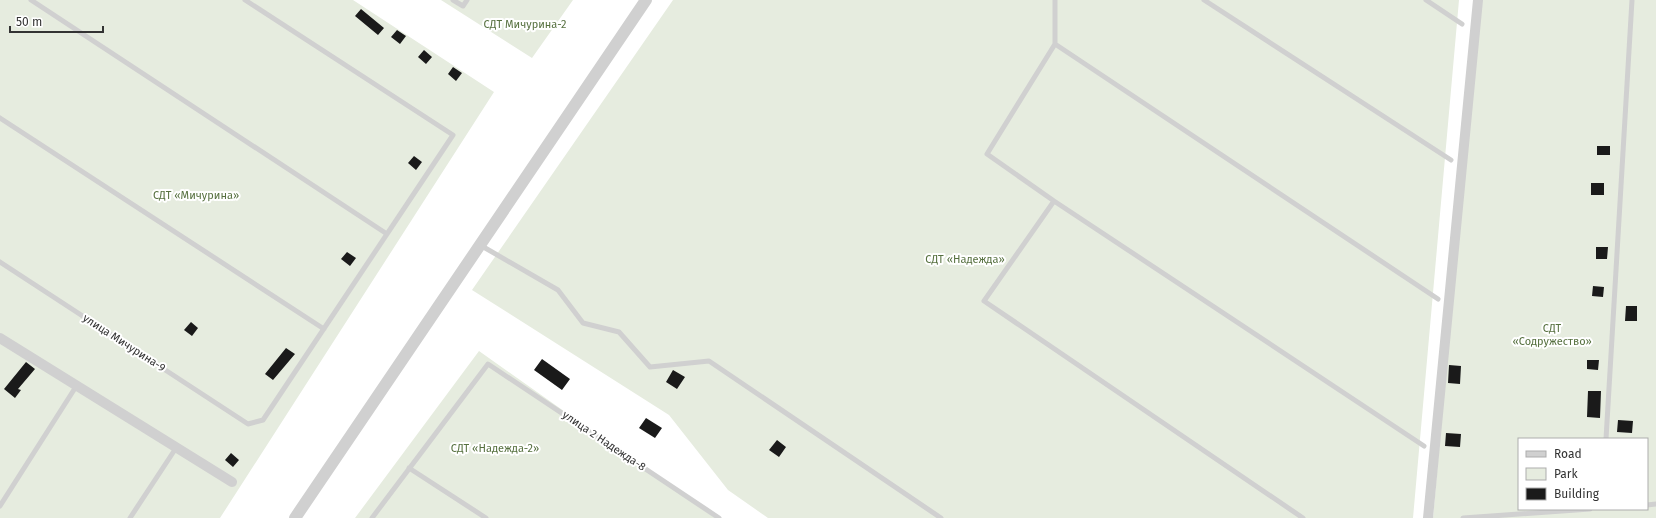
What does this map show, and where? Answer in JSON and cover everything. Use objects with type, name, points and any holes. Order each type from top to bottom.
[{"type":"street","points":[[296,518],[646,0]]},
{"type":"street","points":[[1428,518],[1478,0]]},
{"type":"street","points":[[0,338],[232,482]]},
{"type":"lane","points":[[31,0],[387,234]]},
{"type":"lane","points":[[0,118],[324,329],[454,135],[245,0]]},
{"type":"lane","points":[[453,0],[463,6],[467,0]]},
{"type":"lane","points":[[1055,0],[1055,44],[987,154],[1054,201],[1424,446]]},
{"type":"lane","points":[[1204,0],[1450,160]]},
{"type":"lane","points":[[1426,0],[1462,24]]},
{"type":"lane","points":[[1606,438],[1632,0]]},
{"type":"lane","points":[[1055,44],[1438,299]]},
{"type":"lane","points":[[1054,201],[984,301],[1303,518]]},
{"type":"lane","points":[[480,244],[558,290],[583,324],[619,332],[650,367],[709,361],[942,518]]},
{"type":"lane","name":"улица Мичурина-9","points":[[0,262],[248,424],[263,420],[324,329]]},
{"type":"lane","name":"улица 2 Надежда-8","points":[[410,468],[488,364],[719,518]]},
{"type":"lane","points":[[0,506],[77,385]]},
{"type":"lane","points":[[130,518],[176,448]]},
{"type":"lane","points":[[372,518],[410,468],[486,518]]},
{"type":"lane","points":[[1463,518],[1576,510]]},
{"type":"green space","name":"СДТ «Мичурина»","points":[[0,0],[353,0],[494,92],[220,518],[0,518]]},
{"type":"green space","name":"СДТ Мичурина-2","points":[[441,0],[573,0],[532,58]]},
{"type":"green space","name":"СДТ «Надежда»","points":[[673,0],[1459,0],[1413,518],[768,518],[728,490],[669,415],[472,290]]},
{"type":"green space","name":"СДТ «Содружество»","points":[[1479,0],[1656,0],[1656,518],[1433,518]]},
{"type":"green space","name":"СДТ «Надежда-2»","points":[[479,351],[715,518],[355,518]]},
{"type":"building","points":[[361,9],[384,28],[378,35],[355,16]]},
{"type":"building","points":[[397,30],[406,36],[400,44],[391,37]]},
{"type":"building","points":[[424,50],[432,57],[426,64],[418,57]]},
{"type":"building","points":[[453,67],[462,73],[456,81],[448,74]]},
{"type":"building","points":[[1597,146],[1610,146],[1610,155],[1597,155]]},
{"type":"building","points":[[414,156],[422,162],[416,170],[408,163]]},
{"type":"building","points":[[1591,183],[1604,183],[1604,195],[1591,195]]},
{"type":"building","points":[[1596,247],[1608,247],[1607,259],[1596,259]]},
{"type":"building","points":[[347,252],[356,258],[350,266],[341,259]]},
{"type":"building","points":[[1593,286],[1604,287],[1603,297],[1592,296]]},
{"type":"building","points":[[1626,306],[1637,306],[1637,321],[1625,321]]},
{"type":"building","points":[[191,322],[198,328],[192,336],[184,330]]},
{"type":"building","points":[[286,348],[295,354],[273,380],[265,374]]},
{"type":"building","points":[[542,359],[570,379],[562,390],[534,370]]},
{"type":"building","points":[[1587,360],[1599,360],[1598,370],[1587,369]]},
{"type":"building","points":[[26,362],[35,369],[18,389],[21,390],[15,398],[4,389]]},
{"type":"building","points":[[1449,365],[1461,366],[1460,384],[1448,383]]},
{"type":"building","points":[[673,370],[685,377],[677,389],[666,382]]},
{"type":"building","points":[[1588,391],[1601,391],[1600,418],[1587,417]]},
{"type":"building","points":[[646,418],[662,428],[655,438],[639,428]]},
{"type":"building","points":[[1618,420],[1633,421],[1632,433],[1617,432]]},
{"type":"building","points":[[1446,433],[1461,434],[1460,447],[1445,446]]},
{"type":"building","points":[[777,440],[786,447],[779,457],[769,450]]},
{"type":"building","points":[[231,453],[239,460],[233,467],[225,460]]}]
